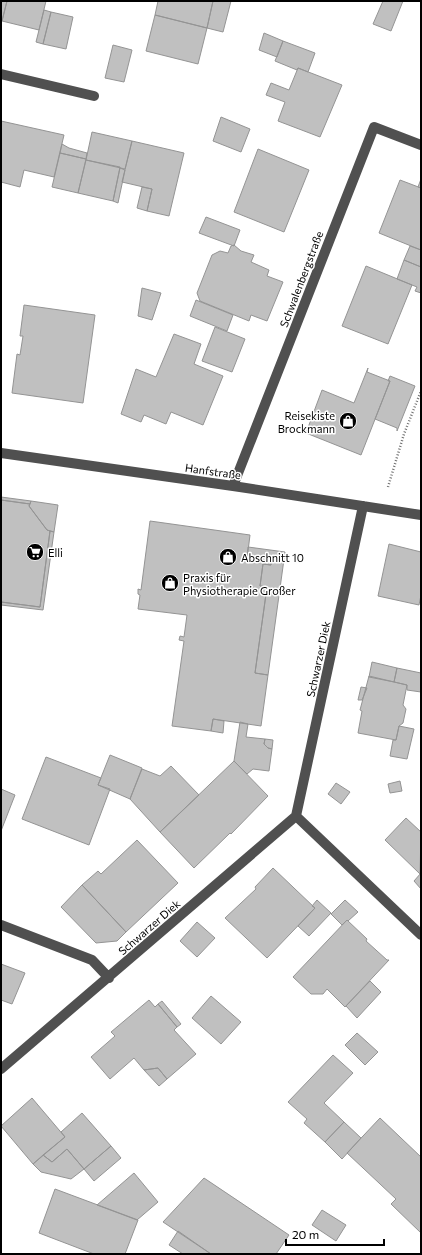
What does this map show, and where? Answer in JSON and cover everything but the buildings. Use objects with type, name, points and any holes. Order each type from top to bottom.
[{"type":"street","points":[[1,74],[94,96]]},
{"type":"street","name":"Schwalenbergstraße","points":[[233,486],[374,128],[421,145]]},
{"type":"street","name":"Hanfstraße","points":[[1,453],[421,514]]},
{"type":"street","name":"Schwarzer Diek","points":[[1,1069],[109,978],[296,816],[363,506]]},
{"type":"street","points":[[296,816],[421,935]]},
{"type":"street","points":[[1,925],[92,960],[109,978]]},
{"type":"path","points":[[381,509],[404,434],[421,391]]},
{"type":"place","name":"Reisekiste Brockmann","points":[[348,421]]},
{"type":"place","name":"Elli","points":[[35,552]]},
{"type":"place","name":"Abschnitt 10","points":[[228,557]]},
{"type":"place","name":"Praxis für Physiotherapie Großer","points":[[170,583]]}]
